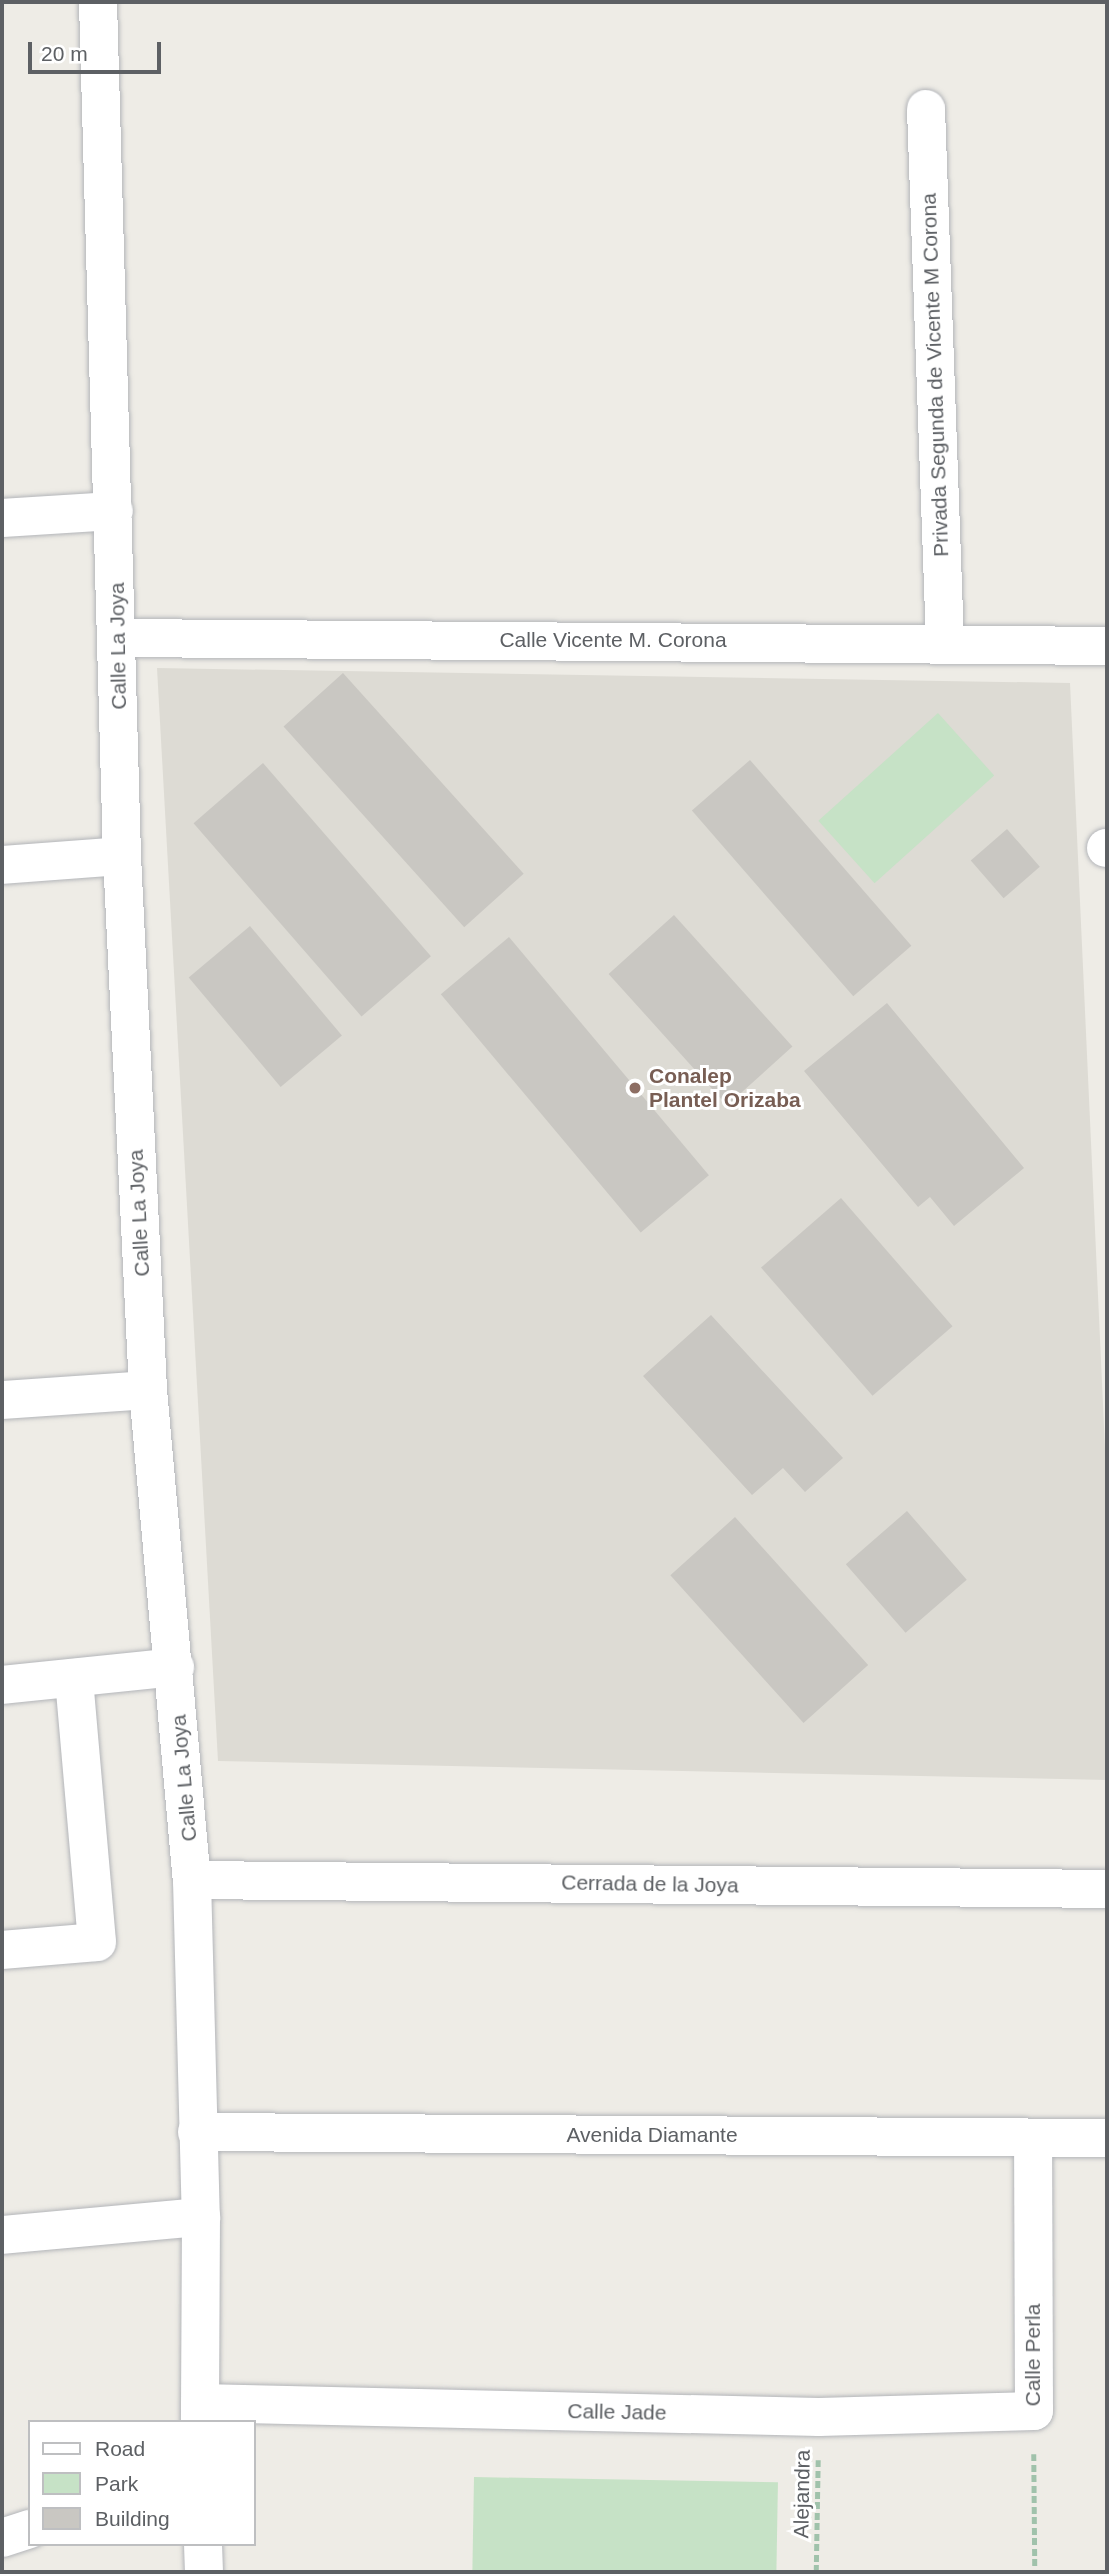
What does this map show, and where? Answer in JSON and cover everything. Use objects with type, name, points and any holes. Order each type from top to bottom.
[{"type":"street","name":"Calle La Joya","points":[[98,2],[119,638],[122,856],[148,1390],[175,1667],[192,1880],[201,2217],[200,2412]]},
{"type":"street","name":"Privada Segunda de Vicente M Corona","points":[[926,109],[945,642]]},
{"type":"street","points":[[2,517],[114,511]]},
{"type":"street","name":"Calle Vicente M. Corona","points":[[119,638],[945,642],[1107,646]]},
{"type":"street","points":[[2,865],[122,856]]},
{"type":"street","points":[[2,1400],[148,1390]]},
{"type":"street","points":[[2,1685],[175,1667]]},
{"type":"street","points":[[2,1950],[97,1942],[74,1678]]},
{"type":"street","name":"Cerrada de la Joya","points":[[192,1880],[1107,1889]]},
{"type":"street","name":"Avenida Diamante","points":[[197,2132],[1107,2138]]},
{"type":"street","name":"Calle Perla","points":[[1033,2138],[1034,2411]]},
{"type":"street","points":[[2,2235],[201,2217]]},
{"type":"street","name":"Calle Jade","points":[[200,2412],[819,2417],[1034,2411]]},
{"type":"street","points":[[2,2538],[28,2530]]},
{"type":"street","points":[[203,2546],[204,2572]]},
{"type":"path","name":"Calle Perla","points":[[1034,2411],[1035,2572]]},
{"type":"path","name":"Alejandra","points":[[816,2572],[819,2417]]},
{"type":"shaded area","name":"Conalep Plantel Orizaba","points":[[157,668],[1070,683],[1107,1492],[1107,1780],[218,1761]]},
{"type":"green space","points":[[938,713],[994,775],[875,883],[818,821]]},
{"type":"green space","points":[[474,2477],[778,2482],[776,2572],[472,2572]]},
{"type":"building","points":[[343,673],[524,874],[464,927],[284,727]]},
{"type":"building","points":[[750,760],[911,946],[853,996],[692,811]]},
{"type":"building","points":[[263,763],[431,956],[362,1017],[194,823]]},
{"type":"building","points":[[1007,829],[1040,867],[1004,898],[971,860]]},
{"type":"building","points":[[674,915],[792,1047],[727,1105],[609,974]]},
{"type":"building","points":[[250,926],[342,1036],[281,1087],[189,977]]},
{"type":"building","points":[[509,937],[709,1175],[641,1232],[441,994]]},
{"type":"building","points":[[887,1003],[1024,1168],[954,1226],[930,1197],[918,1207],[804,1071]]},
{"type":"building","points":[[841,1198],[953,1326],[873,1396],[761,1268]]},
{"type":"building","points":[[711,1315],[843,1458],[805,1492],[783,1468],[752,1495],[643,1376]]},
{"type":"building","points":[[907,1511],[967,1580],[906,1633],[846,1564]]},
{"type":"building","points":[[735,1517],[868,1665],[804,1723],[670,1575]]},
{"type":"place","name":"Conalep Plantel Orizaba","points":[[635,1088]]}]
